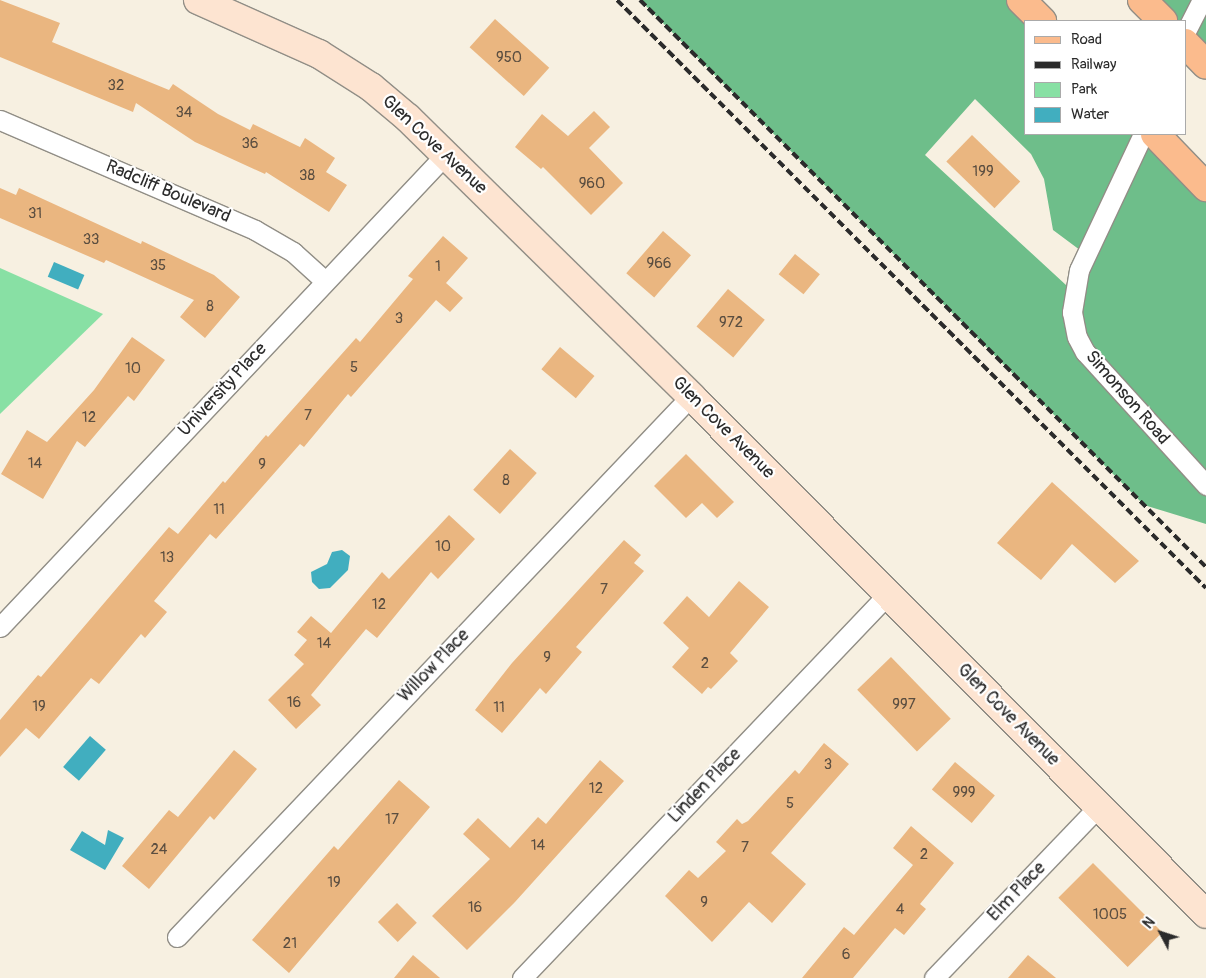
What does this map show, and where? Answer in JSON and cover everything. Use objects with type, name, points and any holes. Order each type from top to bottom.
[{"type":"main road","name":"Glen Cove Avenue","points":[[198,0],[319,54],[345,68],[371,87],[446,154],[691,396],[1206,914]]},
{"type":"main road","points":[[1021,0],[1041,20]]},
{"type":"main road","points":[[1142,0],[1162,20]]},
{"type":"main road","points":[[1186,44],[1206,65]]},
{"type":"main road","points":[[1156,135],[1206,187]]},
{"type":"street","points":[[1186,32],[1202,0]]},
{"type":"street","name":"Radcliff Boulevard","points":[[0,120],[255,230],[293,252],[325,281]]},
{"type":"street","name":"Simonson Road","points":[[1143,135],[1079,270],[1072,312],[1077,338],[1085,352],[1206,486]]},
{"type":"street","name":"University Place","points":[[0,627],[446,154]]},
{"type":"street","name":"Willow Place","points":[[177,937],[691,396]]},
{"type":"street","name":"Linden Place","points":[[522,978],[888,594]]},
{"type":"street","name":"Elm Place","points":[[934,978],[1099,806]]},
{"type":"green space","points":[[640,0],[1021,0],[1025,20],[1024,135],[1151,135],[1206,190],[1206,524],[1144,505]],"holes":[[[975,99],[1031,154],[1044,179],[1053,230],[1092,259],[1079,297],[925,155]]]},
{"type":"green space","points":[[1142,0],[1206,0],[1206,65],[1186,20],[1162,20]]},
{"type":"green space","points":[[0,268],[103,314],[0,414]]},
{"type":"water","points":[[54,262],[84,275],[78,290],[48,277]]},
{"type":"water","points":[[342,550],[350,556],[348,570],[330,588],[319,589],[312,582],[311,572],[327,564],[332,552]]},
{"type":"water","points":[[90,736],[106,750],[79,781],[63,767]]},
{"type":"water","points":[[108,830],[124,838],[105,870],[70,850],[82,831],[105,845]]},
{"type":"building","points":[[0,0],[60,23],[52,42],[169,90],[173,84],[218,114],[250,130],[253,124],[300,147],[305,138],[335,158],[326,172],[347,185],[329,212],[266,172],[265,174],[195,142],[136,103],[133,112],[0,57]]},
{"type":"building","points":[[495,19],[549,68],[524,96],[470,47]]},
{"type":"building","points":[[594,111],[610,127],[589,148],[623,183],[591,215],[543,167],[541,169],[515,147],[542,114],[568,136]]},
{"type":"building","points":[[972,135],[1020,182],[994,208],[946,162]]},
{"type":"building","points":[[0,188],[16,195],[19,188],[141,244],[142,241],[214,275],[240,297],[205,338],[180,317],[194,300],[106,260],[104,263],[0,218]]},
{"type":"building","points":[[663,231],[691,255],[654,298],[626,273]]},
{"type":"building","points":[[443,236],[468,258],[446,283],[463,298],[450,312],[436,300],[351,397],[348,394],[304,447],[300,444],[216,539],[210,534],[154,601],[167,612],[145,638],[141,634],[99,684],[91,678],[39,739],[26,728],[0,757],[0,720],[38,675],[41,677],[169,527],[178,534],[223,481],[225,483],[266,435],[268,437],[356,338],[360,342],[413,279],[408,276]]},
{"type":"building","points":[[795,254],[820,274],[804,294],[779,274]]},
{"type":"building","points":[[728,289],[765,320],[733,357],[697,327]]},
{"type":"building","points":[[132,337],[165,360],[134,401],[128,396],[85,447],[77,441],[43,499],[1,474],[27,430],[47,442],[94,390]]},
{"type":"building","points":[[560,347],[594,376],[576,398],[541,369]]},
{"type":"building","points":[[510,449],[537,473],[500,514],[473,490]]},
{"type":"building","points":[[686,454],[734,502],[717,518],[702,503],[686,518],[654,486]]},
{"type":"building","points":[[1052,482],[1139,561],[1115,583],[1072,544],[1041,580],[997,543]]},
{"type":"building","points":[[449,515],[475,539],[438,579],[431,572],[377,638],[366,629],[311,695],[321,705],[296,729],[268,700],[304,664],[294,655],[307,640],[297,632],[311,616],[331,633],[382,572],[389,579]]},
{"type":"building","points":[[624,540],[641,555],[634,563],[644,571],[576,647],[582,652],[546,694],[540,688],[502,733],[475,710],[512,663]]},
{"type":"building","points":[[739,581],[769,607],[730,653],[738,661],[711,689],[708,687],[702,694],[672,667],[689,648],[663,623],[687,596],[709,617]]},
{"type":"building","points":[[891,657],[951,719],[917,752],[857,690]]},
{"type":"building","points":[[824,743],[849,764],[771,853],[806,884],[772,923],[749,902],[712,942],[665,896],[689,870],[698,878],[726,851],[716,842],[737,819],[742,824],[748,821],[795,770],[799,774]]},
{"type":"building","points":[[234,750],[257,769],[214,820],[210,816],[149,889],[122,866],[169,810],[178,817]]},
{"type":"building","points":[[600,760],[624,781],[515,902],[467,950],[432,916],[490,859],[463,834],[478,818],[510,848],[538,817],[546,824]]},
{"type":"building","points":[[955,762],[995,795],[972,823],[932,790]]},
{"type":"building","points":[[399,780],[430,807],[289,973],[252,940],[334,846],[338,850]]},
{"type":"building","points":[[911,826],[954,863],[920,904],[926,909],[904,935],[895,928],[853,978],[802,978],[844,927],[854,935],[913,865],[893,848]]},
{"type":"building","points":[[1093,863],[1162,932],[1128,967],[1058,898]]},
{"type":"building","points":[[397,903],[417,923],[398,942],[378,922]]},
{"type":"building","points":[[413,955],[440,978],[394,978]]},
{"type":"building","points":[[1028,955],[1056,978],[1008,978]]},
{"type":"railway","points":[[617,0],[1206,588]]},
{"type":"railway","points":[[640,0],[1206,567]]}]
